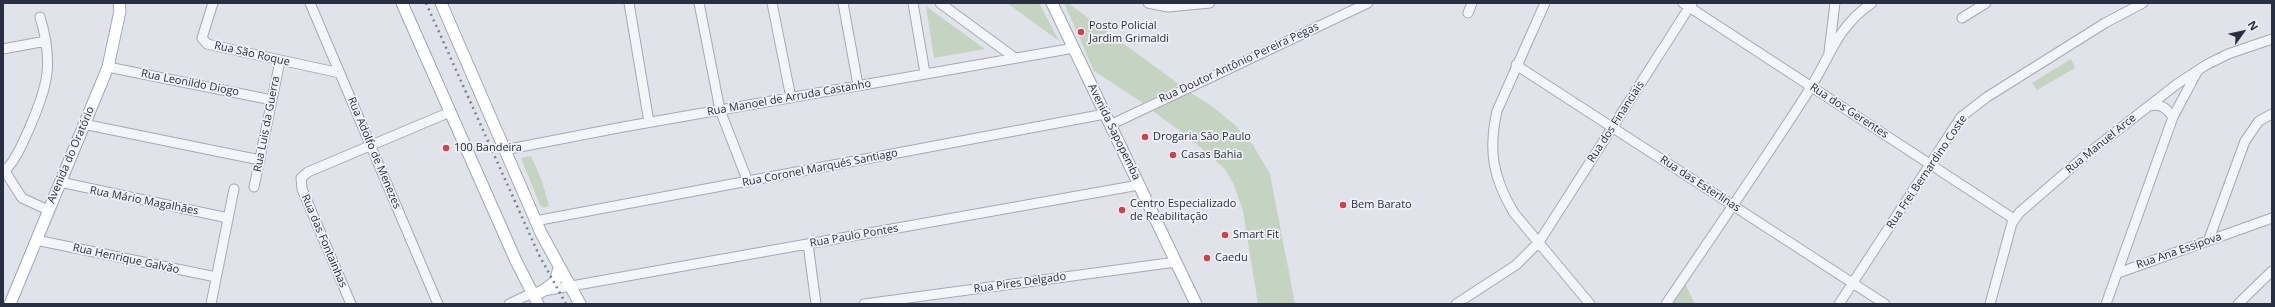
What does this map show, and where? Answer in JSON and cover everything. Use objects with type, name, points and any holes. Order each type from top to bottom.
[{"type":"main road","name":"Avenida do Oratório","points":[[10,304],[83,124],[108,67],[120,11],[120,3]]},
{"type":"main road","points":[[402,3],[516,261],[537,292],[538,304]]},
{"type":"main road","points":[[441,3],[535,221],[569,287],[580,304]]},
{"type":"main road","name":"Avenida Sapopemba","points":[[1052,3],[1196,304]]},
{"type":"main road","points":[[537,292],[555,282],[559,268]]},
{"type":"street","name":"Rua São Roque","points":[[213,3],[202,38],[204,43],[280,61],[340,73]]},
{"type":"street","name":"Rua Adolfo de Menezes","points":[[310,3],[438,304]]},
{"type":"street","points":[[629,3],[649,122]]},
{"type":"street","points":[[699,3],[720,110],[748,182]]},
{"type":"street","points":[[772,3],[790,98]]},
{"type":"street","points":[[843,3],[858,85]]},
{"type":"street","points":[[914,3],[925,73]]},
{"type":"street","points":[[940,3],[1015,58]]},
{"type":"street","points":[[1148,3],[1168,8],[1207,3]]},
{"type":"street","name":"Rua Doutor Antônio Pereira Pegas","points":[[1108,120],[1368,3]]},
{"type":"street","points":[[1468,13],[1472,3]]},
{"type":"street","points":[[1545,3],[1516,65],[1497,111],[1493,129],[1492,149],[1495,172],[1504,196],[1514,213],[1540,242],[1589,304]]},
{"type":"street","points":[[1828,57],[1835,3]]},
{"type":"street","points":[[1666,304],[1812,86],[1846,25],[1872,3]]},
{"type":"street","points":[[1962,18],[1986,3]]},
{"type":"street","points":[[2117,16],[2122,3]]},
{"type":"street","name":"Rua Frei Bernardino Coste","points":[[1839,304],[1961,117],[1970,109],[2117,16],[2143,3]]},
{"type":"street","name":"Rua dos Gerentes","points":[[1688,4],[2014,219]]},
{"type":"street","name":"Rua dos Financiais","points":[[1456,304],[1516,265],[1540,242],[1688,4]]},
{"type":"street","points":[[40,17],[46,41],[48,58],[47,81],[38,108],[18,154],[4,170],[22,198],[48,210]]},
{"type":"street","name":"Rua Manuel Arce","points":[[2014,219],[2044,190],[2149,106],[2198,70],[2228,54],[2272,40]]},
{"type":"street","points":[[3,49],[46,41]]},
{"type":"street","name":"Rua Manoel de Arruda Castanho","points":[[504,150],[649,122],[1074,48]]},
{"type":"street","name":"Rua Luis da Guerra","points":[[254,187],[280,61]]},
{"type":"street","name":"Rua das Esterlinas","points":[[1516,65],[1885,304]]},
{"type":"street","name":"Rua Leonildo Diogo","points":[[108,67],[272,100]]},
{"type":"street","points":[[2106,304],[2173,117],[2198,70]]},
{"type":"street","points":[[2149,106],[2155,104],[2164,107],[2173,117]]},
{"type":"street","points":[[371,145],[450,112]]},
{"type":"street","points":[[2209,239],[2245,141],[2259,121],[2272,114]]},
{"type":"street","name":"Rua Coronel Marqués Santiago","points":[[535,221],[748,182],[1108,120]]},
{"type":"street","points":[[83,124],[260,160]]},
{"type":"street","name":"Rua das Fontainhas","points":[[350,304],[302,189],[301,178],[308,172],[371,145]]},
{"type":"street","name":"Rua Mário Magalhães","points":[[60,182],[228,218]]},
{"type":"street","name":"Rua Paulo Pontes","points":[[509,304],[537,292],[1139,185]]},
{"type":"street","points":[[211,304],[234,189]]},
{"type":"street","name":"Rua Ana Essipova","points":[[2118,273],[2209,239],[2272,218]]},
{"type":"street","points":[[1990,304],[2014,219]]},
{"type":"street","name":"Rua Henrique Galvão","points":[[36,240],[216,277]]},
{"type":"street","points":[[808,244],[816,304]]},
{"type":"street","name":"Rua Pires Delgado","points":[[864,304],[1176,262]]},
{"type":"street","points":[[2242,303],[2272,271]]},
{"type":"green space","points":[[1007,3],[1039,3],[1059,41]]},
{"type":"green space","points":[[1064,3],[1068,3],[1180,85],[1143,103],[1094,71]]},
{"type":"green space","points":[[926,6],[931,10],[985,49],[934,58]]},
{"type":"green space","points":[[2071,59],[2075,68],[2037,90],[2032,83]]},
{"type":"green space","points":[[1188,91],[1213,107],[1235,125],[1253,145],[1270,174],[1295,304],[1258,304],[1243,211],[1234,185],[1225,169],[1187,136],[1150,109]]},
{"type":"green space","points":[[531,156],[542,181],[549,206],[543,208],[540,205],[521,158]]},
{"type":"green space","points":[[1683,279],[1695,304],[1666,304]]},
{"type":"railway","points":[[426,3],[539,255],[566,304]]},
{"type":"place","name":"Posto Policial Jardim Grimaldi","points":[[1081,32]]},
{"type":"place","name":"Drogaria São Paulo","points":[[1145,137]]},
{"type":"place","name":"100 Bandeira","points":[[446,148]]},
{"type":"place","name":"Casas Bahia","points":[[1173,155]]},
{"type":"place","name":"Bem Barato","points":[[1343,205]]},
{"type":"place","name":"Centro Especializado de Reabilitação","points":[[1122,210]]},
{"type":"place","name":"Smart Fit","points":[[1225,235]]},
{"type":"place","name":"Caedu","points":[[1207,258]]}]
